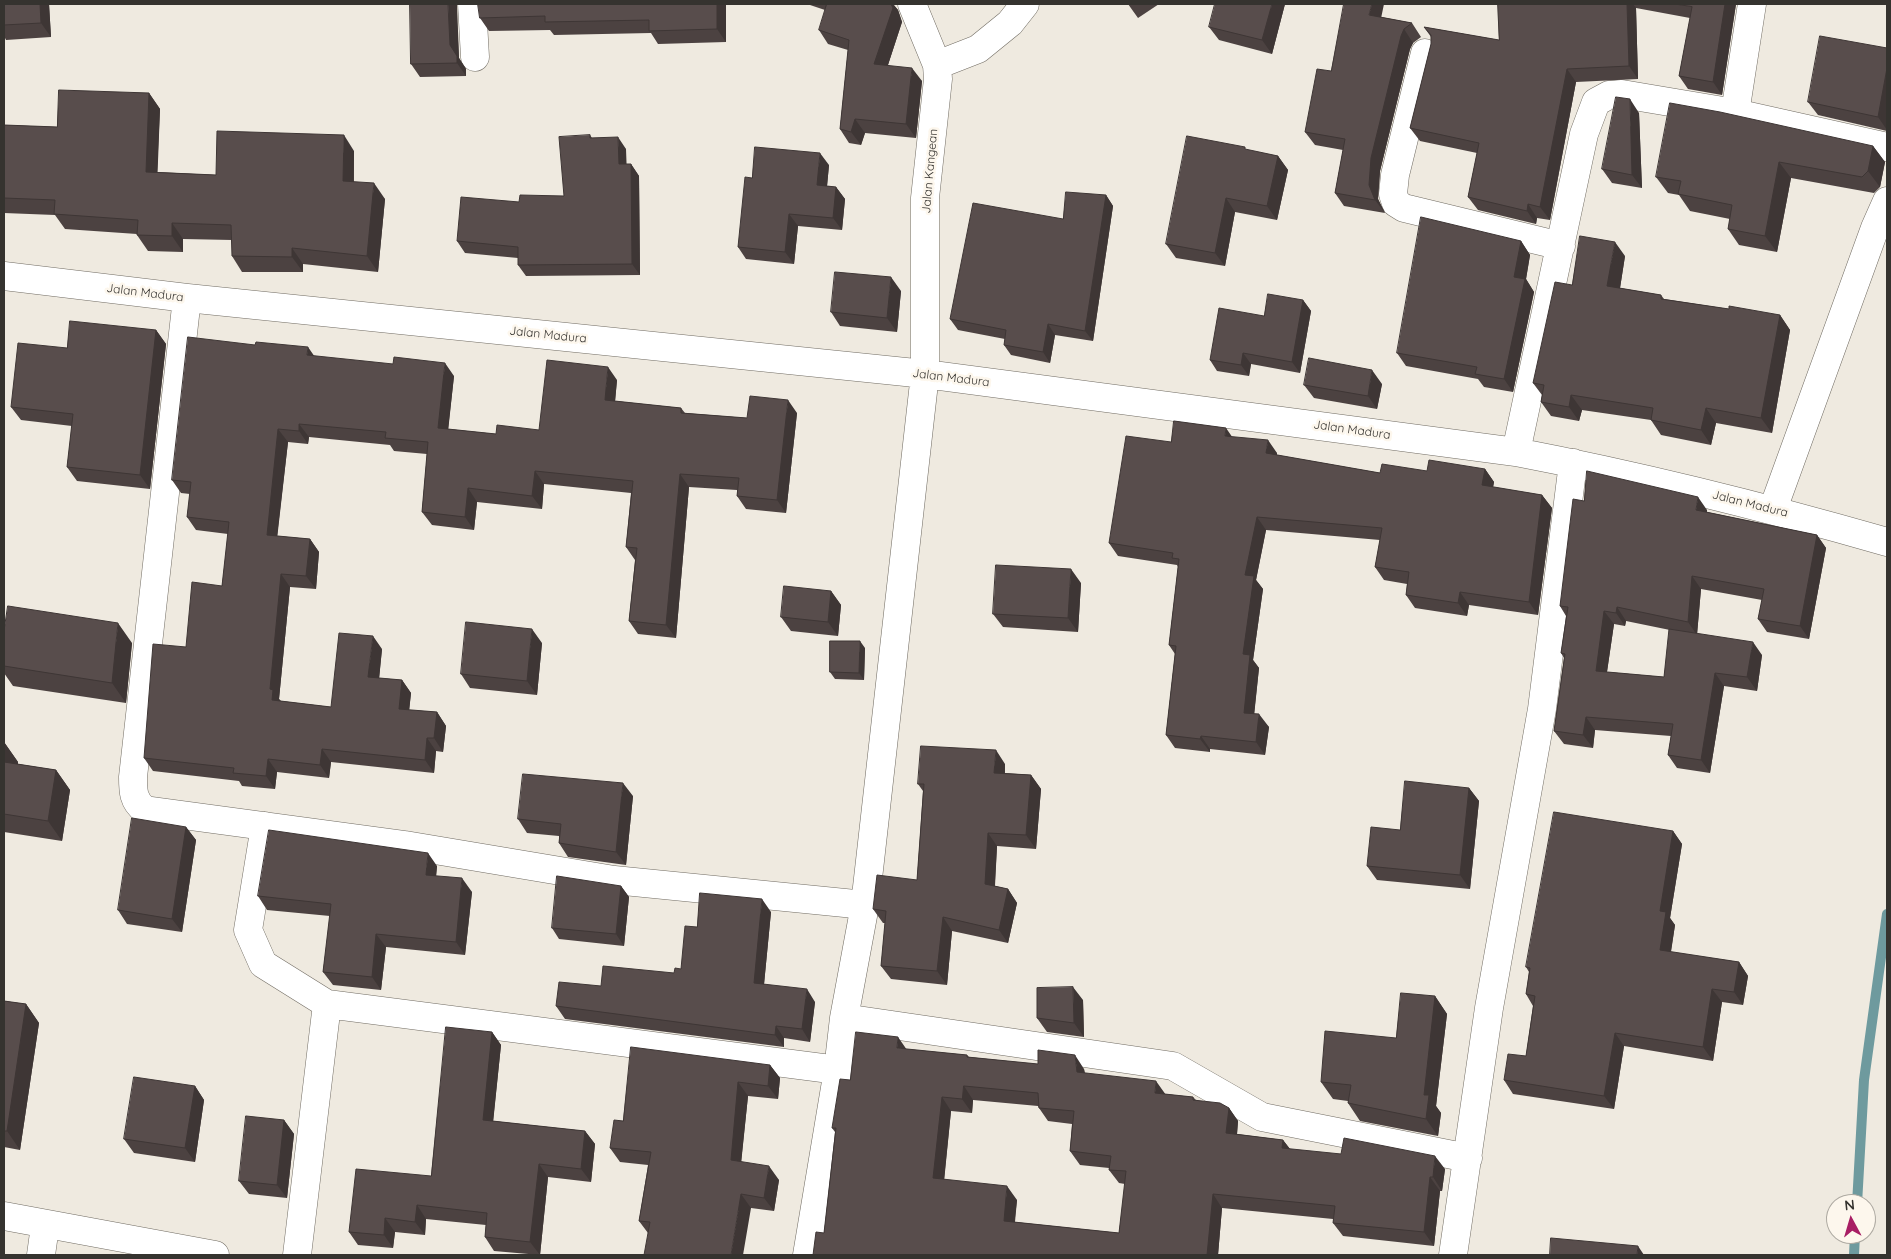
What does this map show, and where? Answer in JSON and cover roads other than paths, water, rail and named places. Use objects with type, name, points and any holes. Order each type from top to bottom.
[{"type":"street","points":[[472,4],[475,57]]},
{"type":"street","name":"Jalan Kangean","points":[[807,1255],[838,1070],[844,1018],[865,905],[925,374],[925,198],[936,106],[937,65],[912,4]]},
{"type":"street","points":[[937,65],[978,49],[1010,23],[1025,4]]},
{"type":"street","points":[[1735,113],[1752,4]]},
{"type":"street","points":[[1425,53],[1395,175],[1393,194],[1396,203],[1404,208],[1561,246]]},
{"type":"street","points":[[1516,452],[1584,134],[1596,102],[1610,95],[1622,94],[1735,113],[1887,147]]},
{"type":"street","points":[[1773,509],[1875,228],[1887,201]]},
{"type":"street","name":"Jalan Madura","points":[[4,276],[187,298],[925,374],[1516,452],[1573,463],[1773,509],[1887,542]]},
{"type":"street","points":[[187,298],[133,793],[137,804],[145,810],[405,845],[614,880],[865,905]]},
{"type":"street","points":[[1453,1255],[1489,1008],[1542,709],[1573,463]]},
{"type":"street","points":[[265,826],[248,930],[263,964],[327,1004],[838,1070]]},
{"type":"street","points":[[297,1255],[327,1004]]},
{"type":"street","points":[[844,1018],[1173,1066],[1262,1117],[1468,1158]]},
{"type":"street","points":[[4,1216],[45,1226],[215,1255]]},
{"type":"street","points":[[41,1255],[45,1226]]},
{"type":"waterway","points":[[1858,1194],[1864,1080],[1887,914]]},
{"type":"waterway","points":[[1854,1255],[1855,1244]]}]
